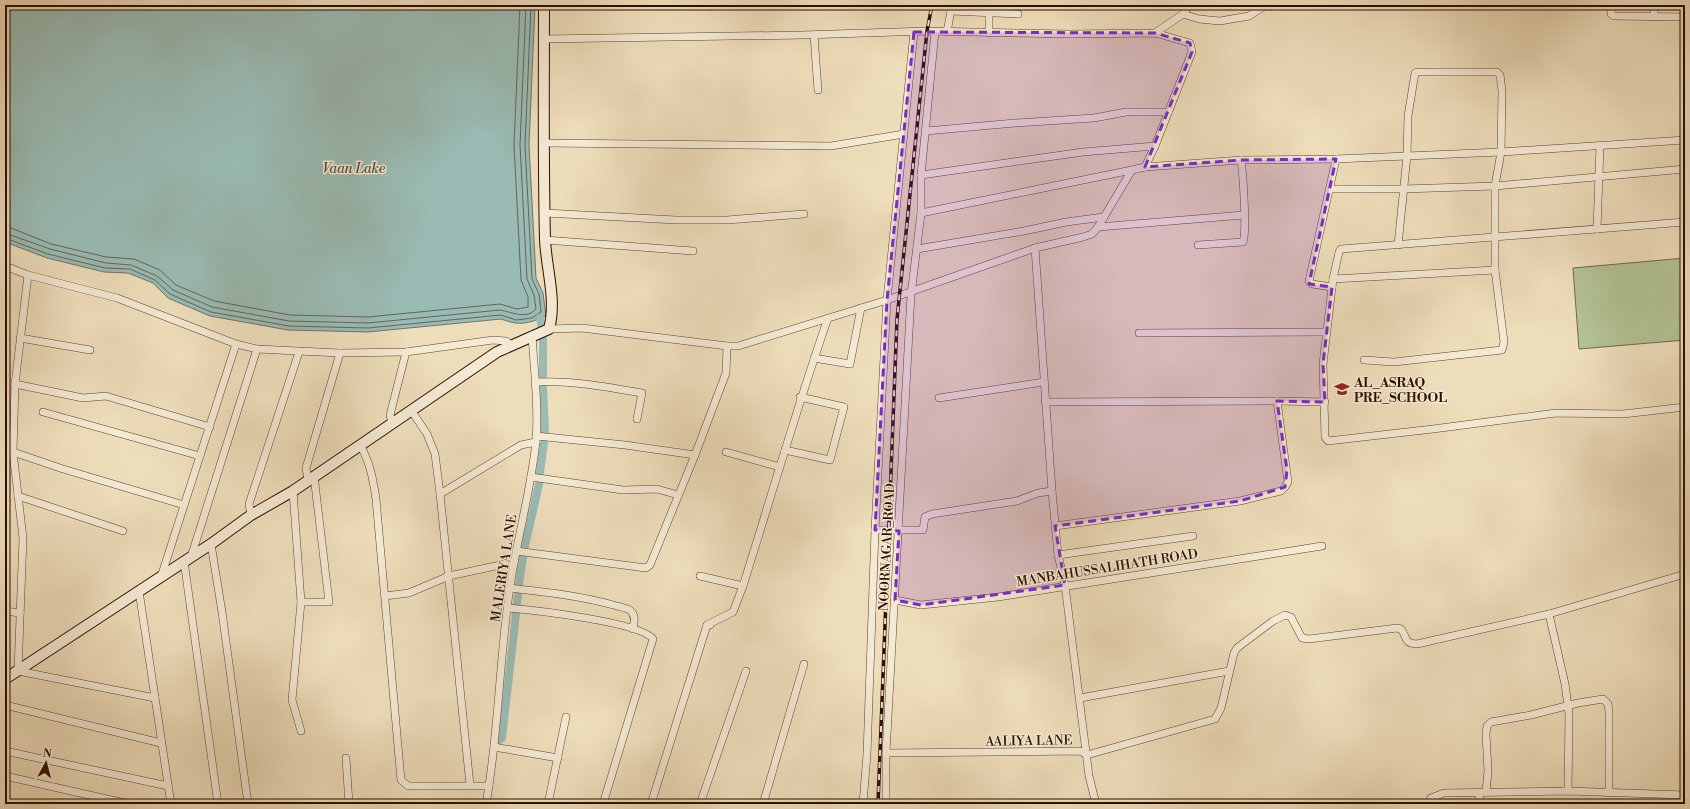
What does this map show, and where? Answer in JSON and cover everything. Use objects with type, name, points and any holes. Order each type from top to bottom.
[{"type":"street","points":[[544,5],[545,240],[551,298],[552,320],[550,329]]},
{"type":"street","points":[[1155,33],[1183,14],[1189,5]]},
{"type":"street","points":[[1183,14],[1199,19],[1220,21],[1249,16],[1266,5]]},
{"type":"street","points":[[1611,5],[1611,14],[1614,16],[1685,17]]},
{"type":"street","points":[[1654,5],[1654,17]]},
{"type":"street","points":[[947,32],[951,8],[989,13],[1018,14]]},
{"type":"street","points":[[989,13],[989,33]]},
{"type":"street","points":[[544,38],[814,35],[914,32],[1069,34],[1155,33],[1190,44],[1192,52],[1155,146],[1145,167]]},
{"type":"street","points":[[863,804],[867,754],[875,530],[887,300],[914,32]]},
{"type":"street","name":"NOORNAGAR_ROAD","points":[[886,804],[886,753],[911,291],[921,213],[921,175],[935,32]]},
{"type":"street","points":[[814,35],[818,90]]},
{"type":"street","points":[[1364,360],[1394,362],[1502,350],[1504,342],[1495,270],[1495,186],[1501,152],[1502,91],[1500,75],[1492,71],[1417,72],[1414,78],[1408,116],[1407,156],[1398,245]]},
{"type":"street","points":[[926,131],[1094,118],[1126,112],[1168,112]]},
{"type":"street","points":[[545,143],[831,146],[904,134]]},
{"type":"street","points":[[921,213],[1145,167],[1241,160],[1336,159],[1501,152],[1685,140]]},
{"type":"street","points":[[921,175],[1083,152],[1155,146]]},
{"type":"street","points":[[1597,229],[1600,146]]},
{"type":"street","points":[[1336,159],[1309,281],[1312,284],[1495,270]]},
{"type":"street","points":[[1198,244],[1242,242],[1244,237],[1244,215],[1241,160]]},
{"type":"street","points":[[1330,189],[1403,189],[1495,186],[1685,169]]},
{"type":"street","points":[[9,678],[211,544],[251,515],[293,491],[497,352],[511,345],[550,329],[582,328],[727,346],[738,346],[887,300],[1035,248],[1092,234],[1098,227],[1132,170]]},
{"type":"street","points":[[545,213],[676,220],[727,220],[804,214]]},
{"type":"street","points":[[1098,227],[1244,215]]},
{"type":"street","points":[[916,249],[1024,231],[1066,222],[1104,217]]},
{"type":"street","points":[[1685,222],[1341,249],[1332,283],[1323,364],[1325,437],[1328,440],[1433,429],[1556,413],[1623,414],[1685,407]]},
{"type":"street","points":[[545,240],[693,251]]},
{"type":"street","points":[[1035,248],[1045,402],[1058,555],[1064,585],[1074,665],[1080,698],[1089,776],[1096,804]]},
{"type":"street","points":[[5,266],[28,275],[117,298],[236,344],[257,349],[340,353],[406,352],[493,340],[506,341],[511,345]]},
{"type":"street","points":[[9,678],[20,613],[23,538],[13,452],[15,384],[28,275]]},
{"type":"street","points":[[814,358],[850,364],[861,308]]},
{"type":"street","points":[[651,804],[709,625],[733,612],[743,586],[800,397],[828,318]]},
{"type":"street","points":[[1139,333],[1326,332]]},
{"type":"street","name":"MALERIYA LANE","points":[[486,804],[494,747],[510,588],[531,477],[536,439],[535,382],[532,336]]},
{"type":"street","points":[[20,338],[90,350]]},
{"type":"street","points":[[161,577],[236,344]]},
{"type":"street","points":[[516,551],[646,568],[650,565],[695,455],[726,373],[727,346]]},
{"type":"street","points":[[218,804],[188,559],[257,349]]},
{"type":"street","points":[[251,515],[249,504],[299,352]]},
{"type":"street","points":[[392,423],[390,415],[406,352]]},
{"type":"street","points":[[301,602],[329,602],[311,478],[306,468],[340,353]]},
{"type":"street","points":[[535,382],[554,381],[596,385],[642,393],[637,419]]},
{"type":"street","points":[[939,398],[1044,382]]},
{"type":"street","points":[[15,384],[83,398],[106,396],[210,427]]},
{"type":"street","points":[[785,450],[830,460],[844,407],[800,397]]},
{"type":"street","points":[[1045,402],[1277,400],[1325,402]]},
{"type":"street","points":[[1056,526],[1240,501],[1281,490],[1288,482],[1277,400]]},
{"type":"street","points":[[411,410],[427,434],[435,454],[470,785]]},
{"type":"street","points":[[43,412],[200,456]]},
{"type":"street","points":[[440,494],[521,446],[536,439],[695,455]]},
{"type":"street","points":[[360,445],[366,456],[373,480],[401,780],[408,786],[489,786]]},
{"type":"street","points":[[13,452],[63,469],[184,505]]},
{"type":"street","points":[[726,452],[780,467]]},
{"type":"street","points":[[531,477],[623,490],[657,489],[678,495]]},
{"type":"street","points":[[293,491],[301,602],[292,700],[301,731]]},
{"type":"street","points":[[875,530],[923,530],[926,517],[932,514],[1017,501],[1038,493],[1052,491]]},
{"type":"street","points":[[18,496],[123,531]]},
{"type":"street","points":[[1058,555],[1193,536]]},
{"type":"street","points":[[211,544],[222,612],[248,804]]},
{"type":"street","name":"MANBAHUSSALIHATH ROAD","points":[[895,600],[921,605],[998,597],[1064,585],[1322,546]]},
{"type":"street","points":[[385,596],[409,593],[449,576],[514,562]]},
{"type":"street","points":[[1080,698],[1229,671],[1237,648],[1273,621],[1286,615],[1292,617],[1302,638],[1309,639],[1397,628],[1401,629],[1406,641],[1417,644],[1549,614],[1685,574]]},
{"type":"street","points":[[700,576],[743,586]]},
{"type":"street","points":[[510,588],[561,594],[601,601],[625,608],[632,611],[635,618],[632,629]]},
{"type":"street","points":[[139,591],[171,804]]},
{"type":"street","points":[[508,608],[568,614],[632,629],[650,635],[653,639],[603,804]]},
{"type":"street","points":[[5,611],[20,613]]},
{"type":"street","points":[[1549,614],[1565,684],[1568,705],[1568,792]]},
{"type":"street","points":[[763,804],[804,664]]},
{"type":"street","points":[[700,804],[746,671]]},
{"type":"street","name":"AALIYA LANE","points":[[886,753],[1080,751],[1086,755],[1215,719],[1221,708],[1229,671]]},
{"type":"street","points":[[9,678],[155,698]]},
{"type":"street","points":[[1480,804],[1488,771],[1487,726],[1491,722],[1603,699],[1608,704],[1609,793]]},
{"type":"street","points":[[5,705],[161,743]]},
{"type":"street","points":[[548,804],[566,717]]},
{"type":"street","points":[[494,747],[558,758]]},
{"type":"street","points":[[5,751],[168,786]]},
{"type":"street","points":[[346,758],[349,804]]},
{"type":"street","points":[[5,776],[129,804]]},
{"type":"street","points":[[1428,804],[1431,798],[1444,793],[1568,792],[1685,795]]},
{"type":"highlighted area","points":[[914,32],[1155,33],[1190,43],[1192,52],[1145,167],[1241,160],[1336,159],[1309,284],[1332,287],[1323,364],[1325,402],[1277,401],[1287,470],[1285,487],[1240,501],[1055,526],[1065,585],[921,605],[895,600],[899,531],[875,530],[887,300]]},
{"type":"green space","points":[[1685,258],[1685,340],[1579,349],[1573,268]]},
{"type":"water","name":"Vaan Lake","points":[[5,5],[535,5],[529,145],[536,278],[543,293],[546,316],[524,323],[513,323],[501,319],[368,332],[288,330],[210,316],[168,298],[153,283],[128,273],[104,272],[47,258],[5,242]]},
{"type":"waterway","points":[[540,318],[541,325]]},
{"type":"waterway","points":[[543,338],[543,376]]},
{"type":"waterway","points":[[543,388],[545,431]]},
{"type":"waterway","points":[[540,472],[544,443]]},
{"type":"waterway","points":[[525,546],[539,484]]},
{"type":"waterway","points":[[519,584],[523,558]]},
{"type":"waterway","points":[[517,603],[518,596]]},
{"type":"waterway","points":[[498,741],[502,738],[516,614]]},
{"type":"railway","points":[[878,804],[897,319],[927,31],[932,5]]},
{"type":"place","name":"AL_ASRAQ PRE_SCHOOL","points":[[1342,389]]}]
